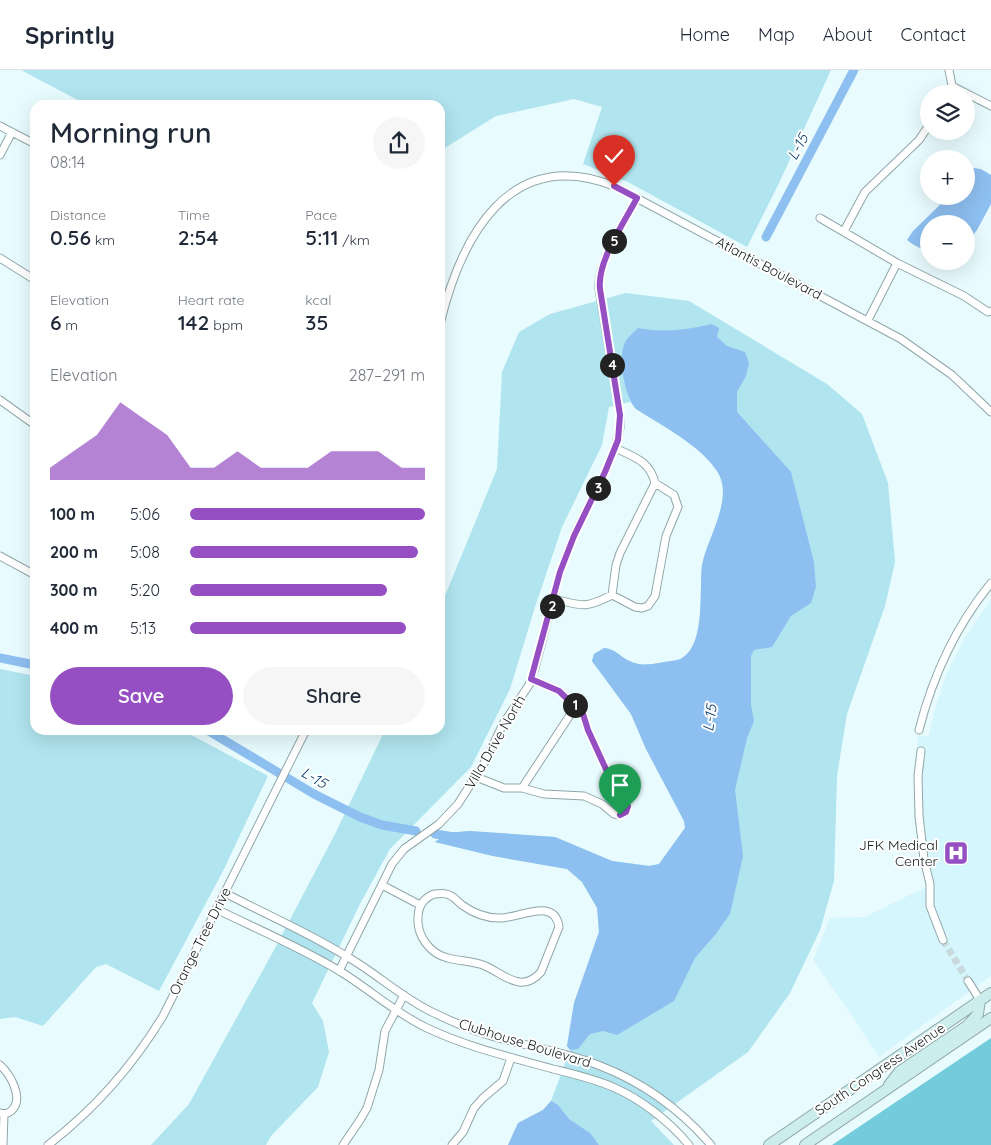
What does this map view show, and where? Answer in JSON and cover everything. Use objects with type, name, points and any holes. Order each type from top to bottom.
[{"type":"main road","name":"South Congress Avenue","points":[[769,1145],[991,993]]},
{"type":"main road","points":[[882,1094],[899,1072],[967,1026],[978,1014],[980,1000]]},
{"type":"main road","name":"South Congress Avenue","points":[[805,1145],[991,1018]]},
{"type":"street","points":[[949,70],[952,85]]},
{"type":"street","points":[[975,98],[991,106]]},
{"type":"street","points":[[0,126],[30,141]]},
{"type":"street","points":[[0,155],[12,132]]},
{"type":"street","points":[[844,232],[865,192],[920,138]]},
{"type":"street","name":"Atlantis Boulevard","points":[[445,309],[461,262],[482,221],[502,200],[526,184],[547,178],[562,176],[587,177],[614,186],[901,338],[955,378],[991,412]]},
{"type":"street","name":"Villa Drive North","points":[[339,971],[382,885],[400,854],[449,815],[476,777],[503,724],[522,697],[531,679],[560,572],[574,536],[615,448],[620,428],[620,415],[599,277],[604,260],[637,198]]},
{"type":"street","points":[[820,218],[897,263],[964,296],[988,312],[991,311]]},
{"type":"street","points":[[0,258],[30,277]]},
{"type":"street","points":[[868,320],[897,263]]},
{"type":"street","points":[[0,400],[30,421]]},
{"type":"street","points":[[612,595],[635,607],[642,608],[652,601],[655,596],[666,536],[678,507],[674,495],[656,483],[653,474],[646,464],[615,448]]},
{"type":"street","points":[[612,595],[616,565],[620,553],[656,483]]},
{"type":"street","points":[[0,556],[30,572]]},
{"type":"street","points":[[919,730],[930,692],[950,644],[967,615],[991,583]]},
{"type":"street","points":[[554,599],[586,606],[612,595]]},
{"type":"street","points":[[476,777],[504,788],[522,788],[544,794],[584,796],[602,804],[614,814],[620,815],[626,812],[628,806],[626,801],[610,778],[588,730],[583,714],[559,691],[531,679]]},
{"type":"street","points":[[522,788],[576,706]]},
{"type":"street","name":"Orange Tree Drive","points":[[48,1145],[91,1109],[110,1089],[148,1040],[163,1016],[303,735]]},
{"type":"street","points":[[921,751],[918,776],[919,816],[924,859],[930,884],[930,906],[943,940]]},
{"type":"street","points":[[382,885],[420,905]]},
{"type":"street","name":"Clubhouse Boulevard","points":[[225,893],[346,956],[430,1011],[489,1035],[580,1059],[620,1074],[664,1100],[690,1122],[711,1145]]},
{"type":"street","points":[[445,894],[451,896],[472,911],[486,916],[514,917],[547,910],[553,913],[558,920],[559,927],[541,972],[527,982],[514,982],[482,965],[448,958],[430,948],[420,931],[418,917],[420,905],[429,896],[445,894]]},
{"type":"street","name":"Clubhouse Boulevard","points":[[216,909],[314,956],[424,1027],[455,1041],[614,1087],[632,1097],[690,1145]]},
{"type":"street","points":[[968,981],[980,1000]]},
{"type":"street","points":[[343,1145],[367,1108],[379,1070],[385,1031],[404,995]]},
{"type":"street","points":[[452,1145],[463,1132],[474,1108],[503,1081],[511,1058]]},
{"type":"street","points":[[0,1065],[13,1084],[17,1097],[14,1108],[10,1112],[2,1113],[3,1145]]},
{"type":"shaded area","points":[[21,70],[831,70],[780,181],[747,247],[628,182],[583,164],[602,107],[574,99],[496,116],[445,148],[445,100],[78,100]]},
{"type":"shaded area","points":[[626,293],[689,301],[827,384],[862,414],[888,483],[895,562],[885,606],[847,714],[837,776],[834,881],[820,930],[790,993],[748,1052],[651,1121],[674,1145],[508,1145],[518,1123],[543,1110],[551,1101],[570,1050],[567,1046],[574,1003],[599,932],[598,908],[582,882],[567,869],[493,856],[435,842],[448,833],[469,831],[555,837],[612,861],[650,866],[659,864],[685,828],[684,821],[646,749],[631,714],[592,661],[594,654],[604,648],[612,650],[634,663],[644,664],[678,660],[690,651],[695,641],[700,615],[702,565],[718,518],[723,493],[722,482],[717,471],[701,453],[680,436],[636,409],[630,402],[609,407],[602,445],[562,527],[510,689],[471,767],[390,849],[360,904],[312,1003],[323,1021],[329,1052],[318,1087],[271,1136],[266,1145],[151,1145],[189,1104],[274,950],[335,834],[383,735],[445,735],[445,596],[497,469],[502,372],[519,332],[550,314]]},
{"type":"shaded area","name":"JFK Medical Center","points":[[991,599],[991,976],[879,1057],[813,960],[830,918],[865,917],[926,887],[914,819],[914,775],[918,735],[928,737],[946,675],[964,639]]},
{"type":"shaded area","points":[[0,669],[30,675],[30,735],[191,735],[268,776],[223,871],[159,991],[106,964],[96,967],[43,1026],[15,1017],[0,1019]]},
{"type":"shaded area","points":[[991,1038],[991,1145],[832,1145]]},
{"type":"water","points":[[975,168],[981,169],[991,175],[991,204],[975,233],[975,215],[929,215],[940,205],[975,205]]},
{"type":"water","points":[[920,224],[920,248],[907,240]]},
{"type":"water","points":[[712,324],[719,328],[717,337],[727,346],[745,352],[749,363],[746,376],[737,392],[737,412],[791,472],[814,562],[816,587],[811,603],[791,616],[772,647],[754,650],[751,656],[751,705],[754,721],[747,738],[735,790],[743,856],[730,914],[695,958],[674,1001],[617,1035],[603,1031],[590,1034],[578,1049],[570,1050],[567,1046],[574,1003],[599,932],[597,908],[582,882],[567,869],[493,856],[435,842],[448,833],[469,831],[555,837],[612,861],[649,866],[659,864],[685,828],[684,821],[646,749],[631,714],[592,661],[594,654],[604,648],[612,650],[629,661],[639,664],[676,660],[682,658],[690,651],[695,641],[700,615],[702,565],[718,518],[723,493],[722,482],[717,471],[701,453],[680,436],[636,409],[623,377],[622,358],[625,342],[638,328],[675,330]]},
{"type":"water","points":[[551,1101],[558,1105],[569,1119],[590,1133],[599,1145],[508,1145],[518,1123],[543,1110]]},
{"type":"waterway","name":"L-15","points":[[766,237],[854,70]]},
{"type":"waterway","name":"L-15","points":[[0,658],[30,664]]},
{"type":"waterway","name":"L-15","points":[[215,735],[314,794],[360,817],[382,825],[416,831]]},
{"type":"waterway","name":"L-15","points":[[435,834],[454,837]]},
{"type":"tunnel","points":[[943,940],[968,981]]},
{"type":"place","name":"JFK Medical Center","points":[[956,853]]},
{"type":"route","points":[[614,186],[637,198],[604,260],[599,277],[620,415],[618,440],[605,472],[574,536],[560,572],[531,679],[559,691],[583,714],[588,730],[610,778],[628,806],[626,812],[620,815]]}]
